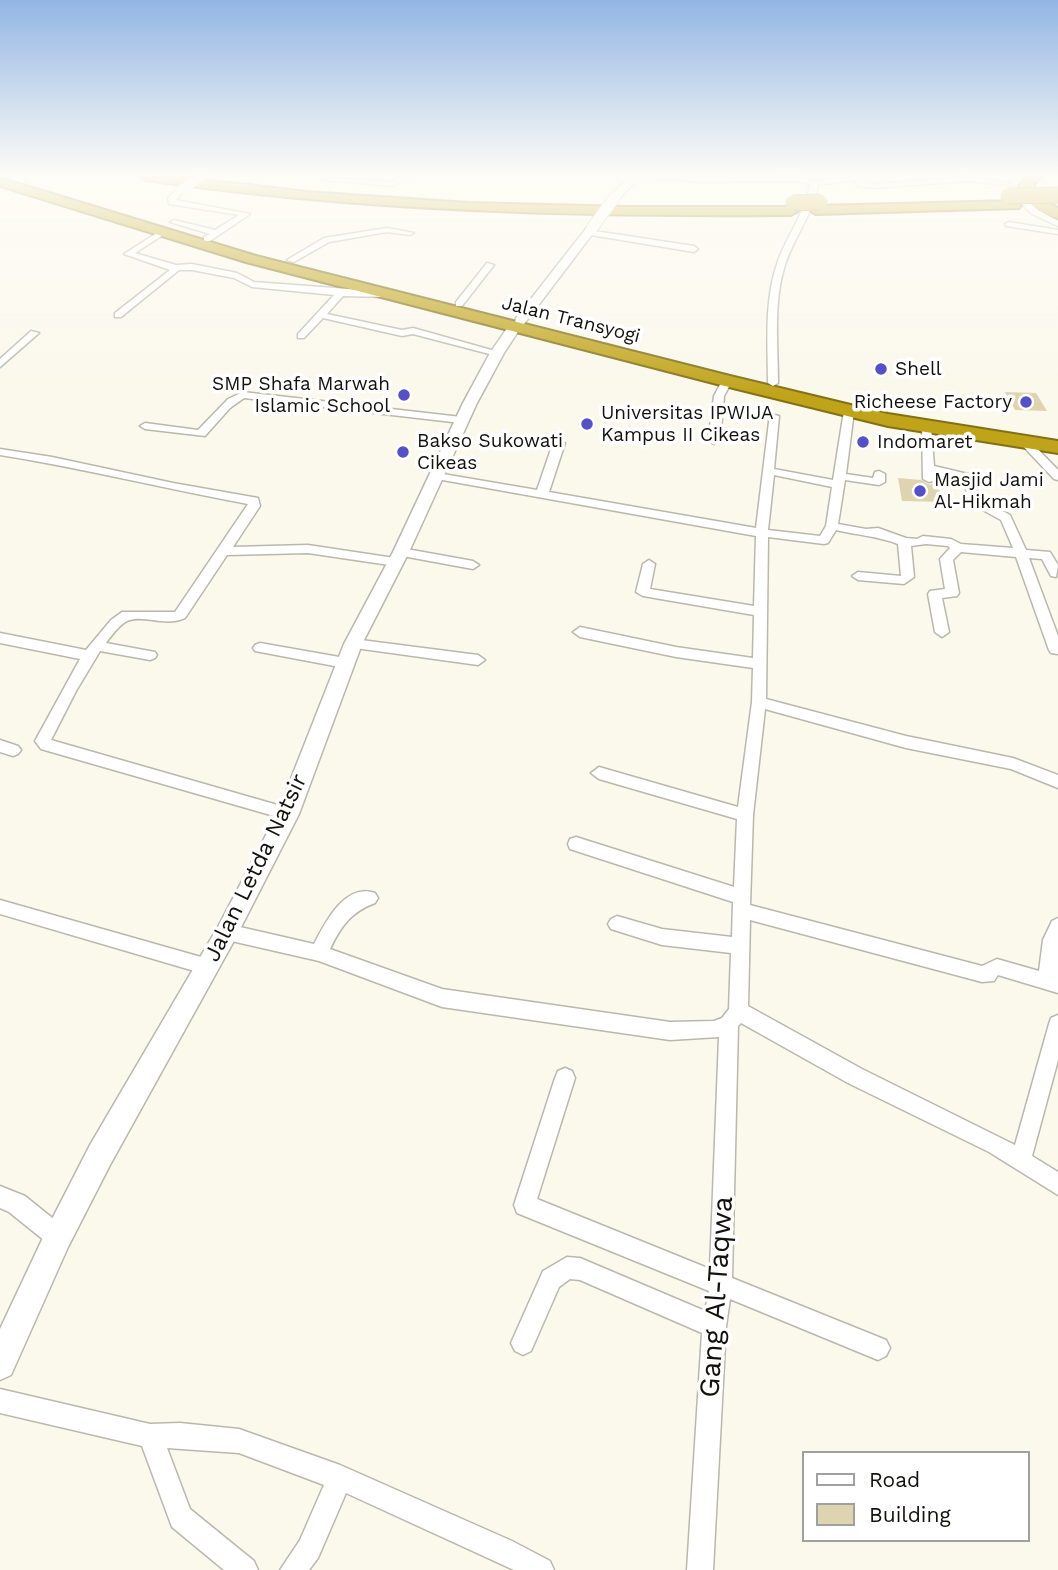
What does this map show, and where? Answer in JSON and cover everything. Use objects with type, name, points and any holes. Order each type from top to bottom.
[{"type":"highway","name":"Jalan Transyogi","points":[[234,249],[385,294],[886,410],[1046,443]]},
{"type":"highway","name":"Jalan Transyogi","points":[[241,249],[255,256],[291,260],[459,304],[518,324],[849,411],[927,428],[1046,443]]},
{"type":"main road","name":"Jalan Letda Natsir","points":[[0,1364],[58,1237],[100,1156],[208,967],[288,814],[349,653],[399,557],[461,420],[497,352],[575,249]]},
{"type":"street","points":[[135,249],[128,254],[176,268],[192,267],[237,276],[252,284],[341,293],[385,294]]},
{"type":"street","points":[[291,260],[310,249]]},
{"type":"street","points":[[773,383],[774,310],[778,273],[789,249]]},
{"type":"street","points":[[459,304],[490,265]]},
{"type":"street","points":[[118,315],[176,268]]},
{"type":"street","points":[[300,336],[341,293]]},
{"type":"street","points":[[320,315],[402,333],[413,331],[497,352]]},
{"type":"street","points":[[0,364],[34,333]]},
{"type":"street","points":[[714,441],[719,396],[727,381]]},
{"type":"street","points":[[145,426],[201,434],[217,420],[235,397],[243,395],[461,420]]},
{"type":"street","points":[[437,476],[762,533],[824,540],[832,526],[849,411]]},
{"type":"street","name":"Gang Al-Taqwa","points":[[700,1570],[714,1326],[720,1284],[745,815],[759,702],[762,533],[774,416]]},
{"type":"street","points":[[927,428],[929,473],[968,477],[974,500],[1006,518],[1056,650]]},
{"type":"street","points":[[542,494],[559,443]]},
{"type":"street","points":[[1046,443],[1058,461]]},
{"type":"street","points":[[1046,443],[1058,477]]},
{"type":"street","points":[[0,452],[254,501],[254,506],[226,551],[178,616],[125,615],[93,651],[44,738],[45,744],[288,814]]},
{"type":"street","points":[[769,471],[879,482],[879,474]]},
{"type":"street","points":[[832,526],[866,533],[878,532],[904,542],[920,543],[923,540],[951,543],[958,548],[1046,555],[1056,573]]},
{"type":"street","points":[[858,576],[897,582],[904,580],[908,577],[904,542]]},
{"type":"street","points":[[942,632],[935,594],[952,593],[946,559],[958,548]]},
{"type":"street","points":[[226,551],[308,550],[473,565]]},
{"type":"street","points":[[649,564],[643,593],[762,612]]},
{"type":"street","points":[[580,632],[676,652],[760,664]]},
{"type":"street","points":[[1,640],[150,655]]},
{"type":"street","points":[[261,648],[478,660]]},
{"type":"street","points":[[759,702],[906,742],[1013,764],[1058,782]]},
{"type":"street","points":[[599,773],[745,815]]},
{"type":"street","points":[[576,844],[742,903],[982,974],[988,975],[992,968],[996,967],[1053,983],[1052,940],[1058,926]]},
{"type":"street","points":[[319,953],[336,918],[355,901],[369,898]]},
{"type":"street","points":[[0,907],[208,967]]},
{"type":"street","points":[[617,924],[642,933],[687,942],[740,946]]},
{"type":"street","points":[[227,932],[319,953],[442,998],[670,1031],[715,1030],[733,1017],[1021,1160],[1058,1184]]},
{"type":"street","points":[[1021,1160],[1058,1024]]},
{"type":"street","points":[[565,1078],[525,1205],[878,1348]]},
{"type":"street","points":[[0,1197],[17,1204],[58,1237]]},
{"type":"street","points":[[523,1343],[551,1279],[567,1268],[579,1269],[714,1326]]},
{"type":"street","points":[[0,1401],[150,1436],[180,1434],[239,1441],[340,1478],[503,1550],[541,1570]]},
{"type":"street","points":[[150,1436],[181,1518],[244,1570]]},
{"type":"street","points":[[293,1570],[309,1549],[340,1478]]},
{"type":"building","name":"Richeese Factory","points":[[1005,392],[1036,393],[1047,411],[1015,410]]},
{"type":"building","name":"Masjid Jami Al-Hikmah","points":[[898,478],[921,480],[930,485],[936,481],[944,502],[902,501]]},
{"type":"place","name":"Shell","points":[[881,369]]},
{"type":"place","name":"SMP Shafa Marwah Islamic School","points":[[404,395]]},
{"type":"place","name":"Richeese Factory","points":[[1026,402]]},
{"type":"place","name":"Universitas IPWIJA Kampus II Cikeas","points":[[587,424]]},
{"type":"place","name":"Indomaret","points":[[863,442]]},
{"type":"place","name":"Bakso Sukowati Cikeas","points":[[403,452]]},
{"type":"place","name":"Masjid Jami Al-Hikmah","points":[[920,491]]}]
